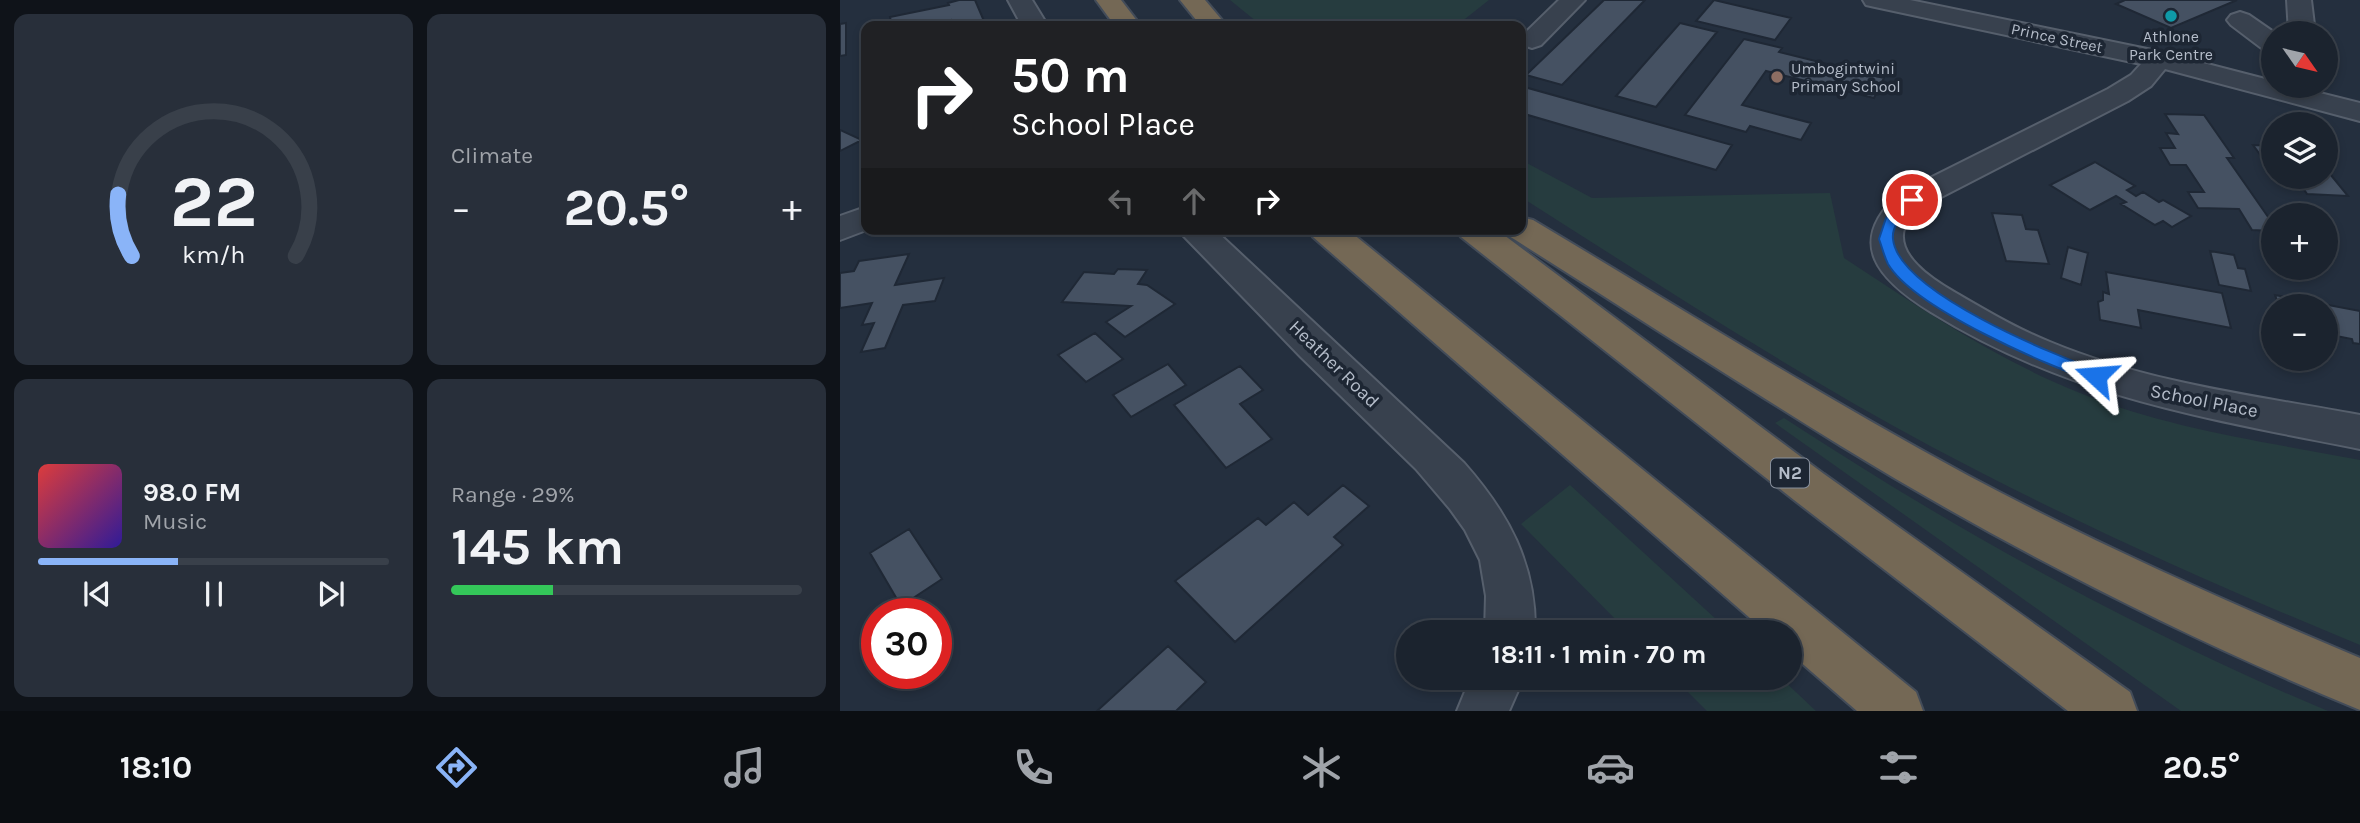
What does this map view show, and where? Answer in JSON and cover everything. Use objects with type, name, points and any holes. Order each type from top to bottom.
[{"type":"highway","points":[[1108,0],[1124,21]]},
{"type":"highway","points":[[1192,0],[1210,21]]},
{"type":"highway","points":[[1526,231],[1856,434],[1953,489],[2110,571],[2215,621],[2360,684]]},
{"type":"highway","points":[[1332,235],[1897,711]]},
{"type":"highway","name":"N2","points":[[1481,235],[1809,487],[2111,711]]},
{"type":"street","points":[[1020,0],[1032,21]]},
{"type":"street","points":[[1532,40],[1573,0]]},
{"type":"street","name":"Prince Street","points":[[1875,0],[1926,7],[2261,83]]},
{"type":"street","points":[[2299,0],[2301,21]]},
{"type":"street","points":[[1926,7],[1975,3],[2096,24]]},
{"type":"street","points":[[2240,20],[2261,35]]},
{"type":"street","points":[[2238,47],[2261,51]]},
{"type":"street","name":"School Place","points":[[2157,59],[2151,71],[2139,83],[1912,200],[1891,221],[1886,239],[1895,263],[1914,282],[1954,310],[2043,357],[2096,376],[2164,394],[2360,432]]},
{"type":"street","name":"Prince Street","points":[[2315,98],[2360,112]]},
{"type":"street","points":[[840,229],[861,220]]},
{"type":"street","name":"Heather Road","points":[[1200,235],[1354,386],[1412,437],[1471,500],[1496,541],[1512,601],[1511,620]]},
{"type":"street","points":[[1483,711],[1492,690]]},
{"type":"green space","points":[[1230,0],[1489,0],[1462,21],[1256,21]]},
{"type":"green space","points":[[1526,163],[1592,198],[1830,193],[1844,258],[1959,332],[2018,365],[2080,393],[2148,416],[2218,433],[2360,460],[2360,645],[2197,575],[1984,474],[1879,418],[1724,326],[1526,200]]},
{"type":"green space","points":[[1784,418],[1915,500],[2049,577],[2187,647],[2328,711],[2181,711],[1775,423]]},
{"type":"green space","points":[[1570,485],[1717,620],[1616,620],[1521,524]]},
{"type":"green space","points":[[1686,690],[1794,690],[1816,711],[1707,711]]},
{"type":"building","points":[[975,0],[984,21],[891,21],[890,17],[949,5],[948,3]]},
{"type":"building","points":[[1604,0],[1645,0],[1562,85],[1526,75]]},
{"type":"building","points":[[1714,0],[1791,18],[1775,40],[1696,21]]},
{"type":"building","name":"Athlone Park Centre","points":[[2125,0],[2237,0],[2171,28],[2116,4]]},
{"type":"building","points":[[846,23],[846,55],[840,56],[840,24]]},
{"type":"building","points":[[1680,23],[1717,32],[1656,107],[1616,96]]},
{"type":"building","points":[[1744,39],[1782,48],[1779,52],[1884,78],[1874,98],[1766,71],[1742,105],[1811,123],[1801,140],[1750,126],[1746,132],[1685,115]]},
{"type":"building","points":[[1526,87],[1732,145],[1716,170],[1526,114]]},
{"type":"building","points":[[2165,114],[2204,115],[2234,158],[2227,158],[2261,207],[2261,230],[2252,230],[2239,209],[2198,208],[2188,192],[2204,192],[2186,165],[2170,165],[2160,148],[2175,148],[2166,133],[2178,134]]},
{"type":"building","points":[[840,130],[861,140],[861,140],[840,151]]},
{"type":"building","points":[[2253,145],[2261,145],[2261,156]]},
{"type":"building","points":[[2095,162],[2135,186],[2127,190],[2136,196],[2143,192],[2191,216],[2172,227],[2163,221],[2155,225],[2121,204],[2126,202],[2116,196],[2090,210],[2050,185]]},
{"type":"building","points":[[2338,184],[2348,196],[2307,194],[2304,189],[2338,189]]},
{"type":"building","points":[[1992,213],[2022,215],[2026,229],[2038,230],[2049,264],[2006,261]]},
{"type":"building","points":[[2068,247],[2088,253],[2081,285],[2061,278]]},
{"type":"building","points":[[2210,251],[2234,255],[2238,268],[2245,269],[2251,291],[2219,285]]},
{"type":"building","points":[[909,254],[895,285],[944,278],[935,301],[903,305],[885,348],[861,352],[874,323],[862,325],[872,303],[840,308],[840,273],[854,271],[859,261]]},
{"type":"building","points":[[1118,269],[1147,270],[1138,284],[1147,285],[1175,304],[1125,337],[1106,322],[1131,306],[1062,302],[1084,272],[1114,274]]},
{"type":"building","points":[[2106,272],[2222,293],[2231,328],[2138,310],[2141,328],[2100,320],[2098,302],[2103,300],[2103,292],[2109,294]]},
{"type":"building","points":[[2338,307],[2360,311],[2360,344],[2353,343],[2352,339],[2338,336]]},
{"type":"building","points":[[1095,333],[1123,359],[1086,382],[1058,355]]},
{"type":"building","points":[[1168,364],[1186,385],[1131,417],[1113,395]]},
{"type":"building","points":[[1240,366],[1263,390],[1240,404],[1272,439],[1226,468],[1174,405]]},
{"type":"building","points":[[1343,485],[1369,506],[1334,537],[1343,545],[1235,642],[1175,581],[1258,518],[1266,525],[1294,502],[1308,515]]},
{"type":"building","points":[[909,529],[942,579],[913,598],[896,598],[870,553]]},
{"type":"building","points":[[1168,646],[1206,682],[1176,711],[1097,711]]},
{"type":"place","name":"Athlone Park Centre","points":[[2171,16]]},
{"type":"place","name":"Umbogintwini Primary School","points":[[1777,77]]},
{"type":"route","points":[[1912,200],[1891,221],[1886,239],[1895,263],[1914,282],[1954,310],[1999,335],[2043,357],[2096,376]]}]
